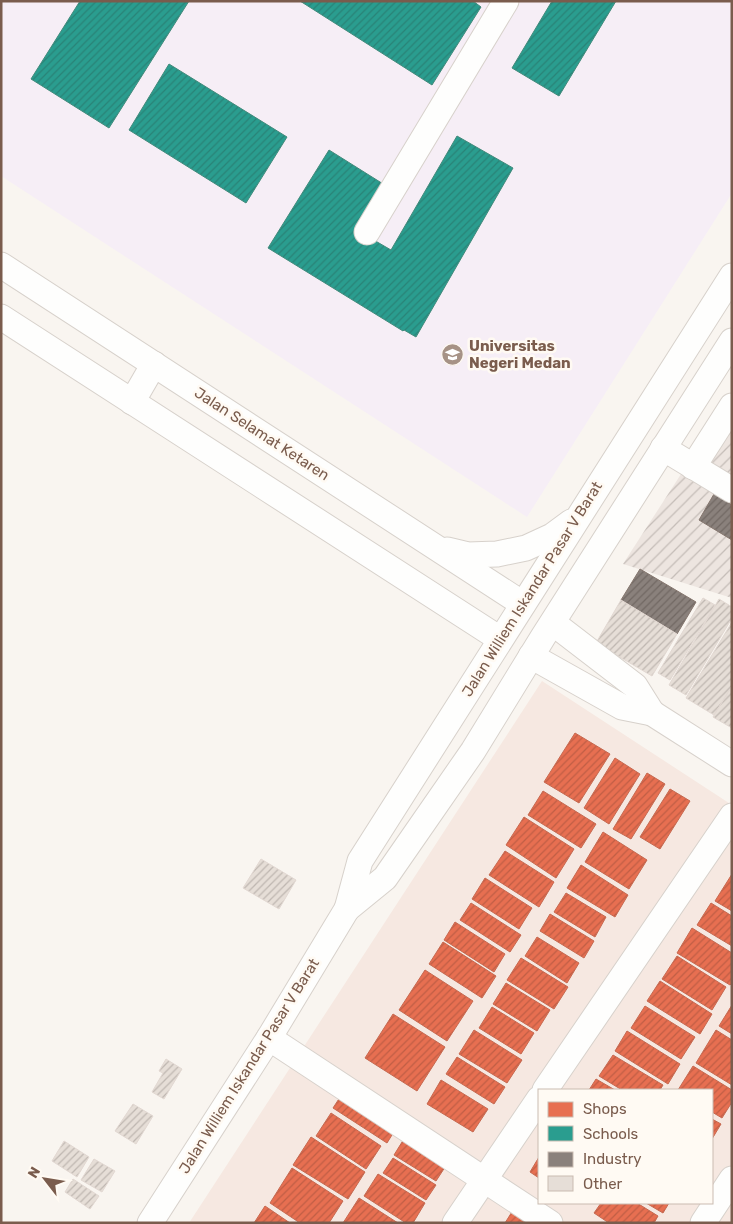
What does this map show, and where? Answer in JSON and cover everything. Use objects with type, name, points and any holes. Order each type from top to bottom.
[{"type":"street","points":[[367,232],[506,1]]},
{"type":"street","name":"Jalan Selamat Ketaren","points":[[1,265],[522,604]]},
{"type":"street","name":"Jalan Williem Iskandar Pasar V Barat","points":[[150,1223],[269,1038],[347,909],[360,861],[732,276]]},
{"type":"street","points":[[1,317],[500,639]]},
{"type":"street","name":"Jalan Williem Iskandar Pasar V Barat","points":[[347,909],[385,878],[473,750],[732,340]]},
{"type":"street","points":[[132,402],[154,364]]},
{"type":"street","points":[[693,466],[732,406]]},
{"type":"street","points":[[663,448],[732,490]]},
{"type":"street","points":[[440,549],[468,555],[497,554],[526,548],[552,536],[577,518]]},
{"type":"street","points":[[553,623],[635,686],[652,713]]},
{"type":"street","points":[[531,656],[622,707],[652,713],[732,764]]},
{"type":"street","points":[[546,1089],[732,816]]},
{"type":"street","points":[[269,1038],[550,1223]]},
{"type":"street","points":[[455,1223],[538,1100]]},
{"type":"street","points":[[702,1223],[732,1179]]},
{"type":"shaded area","name":"Universitas Negeri Medan","points":[[1,1],[732,1],[732,193],[527,517],[1,176]]},
{"type":"shaded area","points":[[732,395],[732,598],[623,564]]},
{"type":"shaded area","points":[[542,681],[732,805],[732,1223],[189,1223]]},
{"type":"building: Shops","points":[[575,733],[610,754],[579,803],[544,782]]},
{"type":"building: Shops","points":[[615,758],[640,774],[609,824],[584,808]]},
{"type":"building: Shops","points":[[647,773],[665,784],[631,839],[613,829]]},
{"type":"building: Shops","points":[[670,789],[690,801],[660,849],[640,837]]},
{"type":"building: Shops","points":[[543,791],[596,824],[581,848],[528,815]]},
{"type":"building: Shops","points":[[524,817],[574,849],[556,878],[506,845]]},
{"type":"building: Shops","points":[[603,832],[647,860],[629,889],[585,862]]},
{"type":"building: Shops","points":[[505,851],[554,882],[539,907],[489,875]]},
{"type":"building: Shops","points":[[581,865],[628,895],[615,917],[567,888]]},
{"type":"building: Shops","points":[[732,874],[732,911],[715,901]]},
{"type":"building: Shops","points":[[485,878],[532,908],[519,929],[472,899]]},
{"type":"building: Shops","points":[[566,893],[606,917],[595,937],[554,912]]},
{"type":"building: Shops","points":[[471,903],[521,935],[510,952],[460,920]]},
{"type":"building: Shops","points":[[711,903],[732,916],[732,946],[697,925]]},
{"type":"building: Shops","points":[[550,914],[594,941],[584,958],[540,931]]},
{"type":"building: Shops","points":[[455,922],[505,954],[494,972],[444,940]]},
{"type":"building: Shops","points":[[692,928],[732,953],[732,983],[730,985],[677,953]]},
{"type":"building: Shops","points":[[537,937],[579,963],[567,983],[525,956]]},
{"type":"building: Shops","points":[[443,942],[496,976],[482,998],[429,964]]},
{"type":"building: Shops","points":[[677,956],[726,987],[712,1010],[662,979]]},
{"type":"building: Shops","points":[[521,958],[568,987],[554,1009],[507,980]]},
{"type":"building: Shops","points":[[425,970],[473,1001],[447,1041],[399,1010]]},
{"type":"building: Shops","points":[[660,981],[712,1014],[700,1034],[647,1001]]},
{"type":"building: Shops","points":[[506,983],[550,1010],[537,1031],[493,1004]]},
{"type":"building: Shops","points":[[732,1005],[732,1034],[719,1026]]},
{"type":"building: Shops","points":[[645,1006],[695,1037],[681,1059],[631,1028]]},
{"type":"building: Shops","points":[[492,1007],[534,1033],[521,1054],[479,1028]]},
{"type":"building: Shops","points":[[393,1014],[445,1047],[417,1091],[365,1058]]},
{"type":"building: Shops","points":[[474,1030],[522,1060],[507,1083],[459,1054]]},
{"type":"building: Shops","points":[[716,1030],[732,1040],[732,1085],[696,1063]]},
{"type":"building: Shops","points":[[627,1031],[680,1064],[668,1084],[615,1051]]},
{"type":"building: Shops","points":[[613,1055],[663,1085],[661,1089],[620,1089],[599,1076]]},
{"type":"building: Shops","points":[[457,1057],[505,1087],[494,1104],[446,1074]]},
{"type":"building: Shops","points":[[693,1066],[732,1090],[732,1102],[722,1118],[713,1113],[713,1089],[679,1089]]},
{"type":"building: Shops","points":[[596,1079],[613,1089],[590,1089]]},
{"type":"building: Shops","points":[[441,1080],[488,1109],[473,1132],[427,1104]]},
{"type":"building: Shops","points":[[346,1088],[400,1122],[387,1143],[333,1108]]},
{"type":"building: Shops","points":[[331,1113],[381,1146],[366,1169],[316,1136]]},
{"type":"building: Shops","points":[[713,1120],[721,1124],[713,1137]]},
{"type":"building: Shops","points":[[407,1134],[449,1161],[436,1181],[394,1155]]},
{"type":"building: Shops","points":[[311,1137],[365,1172],[348,1199],[293,1165]]},
{"type":"building: Shops","points":[[393,1158],[436,1185],[426,1200],[383,1173]]},
{"type":"building: Shops","points":[[538,1159],[538,1177],[530,1172]]},
{"type":"building: Shops","points":[[292,1168],[343,1201],[329,1223],[300,1223],[270,1203]]},
{"type":"building: Shops","points":[[378,1174],[425,1203],[413,1223],[406,1223],[364,1196]]},
{"type":"building: Shops","points":[[359,1198],[398,1223],[343,1223]]},
{"type":"building: Shops","points":[[600,1204],[639,1204],[658,1216],[654,1223],[609,1223],[594,1213]]},
{"type":"building: Shops","points":[[648,1204],[668,1204],[663,1213]]},
{"type":"building: Shops","points":[[265,1206],[290,1223],[254,1223]]},
{"type":"building: Shops","points":[[515,1207],[541,1223],[505,1223]]},
{"type":"building: Schools","points":[[80,1],[189,1],[109,128],[31,79]]},
{"type":"building: Schools","points":[[300,1],[473,1],[481,7],[432,85]]},
{"type":"building: Schools","points":[[552,1],[616,1],[559,96],[512,68]]},
{"type":"building: Schools","points":[[169,64],[287,137],[246,203],[129,130]]},
{"type":"building: Schools","points":[[457,136],[513,168],[416,337],[403,331],[268,248],[329,150],[388,187],[360,232],[391,250]]},
{"type":"building: Industry","points":[[714,494],[732,505],[732,540],[699,520]]},
{"type":"building: Industry","points":[[640,569],[696,602],[677,634],[621,600]]},
{"type":"building: Other","points":[[703,598],[715,605],[670,680],[658,673]]},
{"type":"building: Other","points":[[719,599],[732,607],[732,618],[686,695],[669,685]]},
{"type":"building: Other","points":[[621,600],[677,634],[652,676],[596,643]]},
{"type":"building: Other","points":[[732,622],[732,686],[714,715],[686,698]]},
{"type":"building: Other","points":[[732,686],[732,728],[713,717]]},
{"type":"building: Other","points":[[261,859],[296,880],[279,909],[243,888]]},
{"type":"building: Other","points":[[166,1059],[182,1069],[164,1099],[152,1092],[163,1073],[159,1071]]},
{"type":"building: Other","points":[[133,1104],[153,1116],[136,1144],[115,1131]]},
{"type":"building: Other","points":[[64,1141],[89,1157],[77,1177],[52,1161]]},
{"type":"building: Other","points":[[94,1159],[115,1171],[102,1192],[81,1180]]},
{"type":"building: Other","points":[[73,1179],[99,1196],[90,1209],[65,1192]]},
{"type":"place","name":"Universitas Negeri Medan","points":[[453,355]]}]
